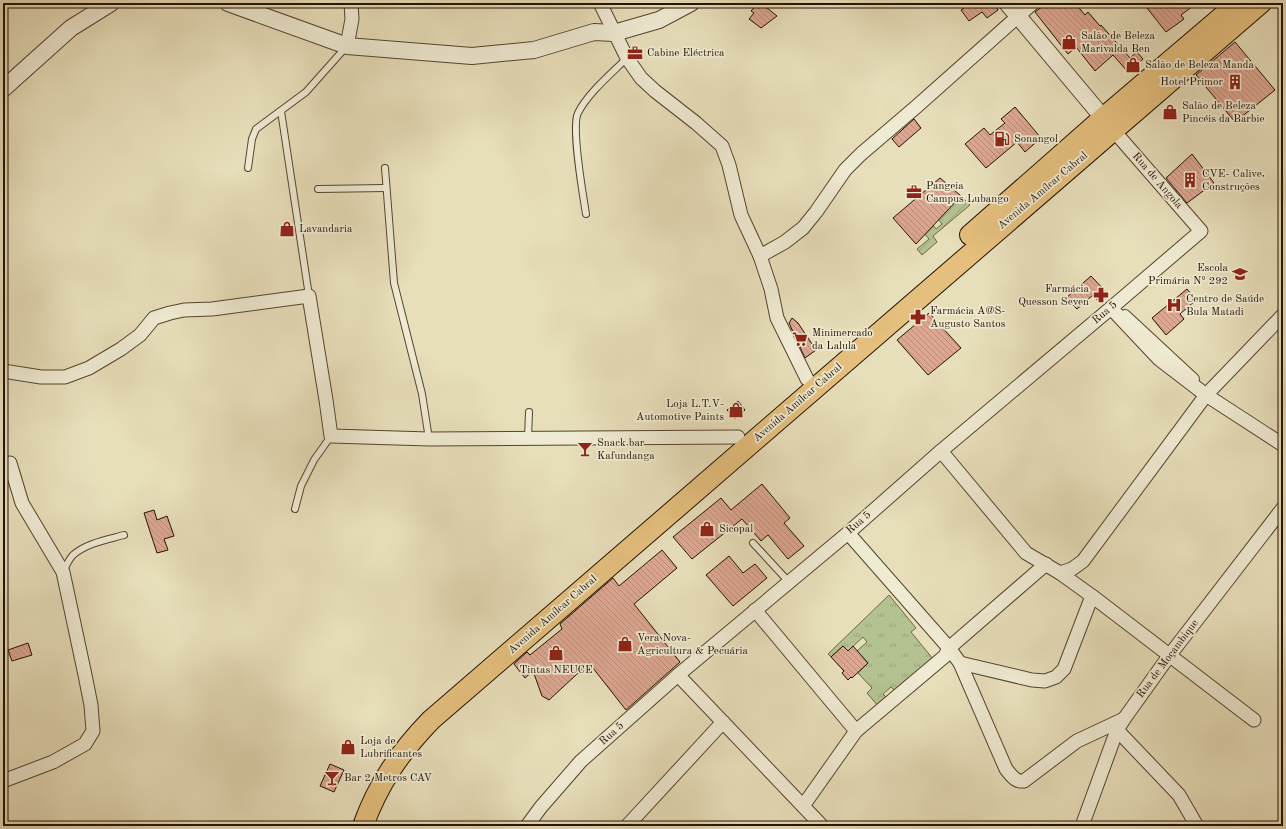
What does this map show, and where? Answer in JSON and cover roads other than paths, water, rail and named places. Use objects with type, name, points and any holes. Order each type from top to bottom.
[{"type":"main road","name":"Avenida Amílcar Cabral","points":[[364,826],[372,804],[383,782],[410,742],[431,720],[993,234],[1238,3]]},
{"type":"main road","name":"Avenida Amílcar Cabral","points":[[350,826],[357,804],[376,767],[387,750],[420,711],[738,437],[1108,125],[1261,3]]},
{"type":"street","points":[[3,90],[71,28],[111,3]]},
{"type":"street","points":[[228,3],[347,46],[472,56],[534,50],[594,32],[614,33],[660,20],[691,3]]},
{"type":"street","points":[[347,46],[352,19],[351,3]]},
{"type":"street","points":[[600,3],[627,58],[641,78],[722,146],[729,165],[741,216],[760,256],[777,318],[807,379]]},
{"type":"street","points":[[1007,3],[1108,125]]},
{"type":"street","points":[[760,256],[785,242],[803,228],[845,170],[860,154],[916,107],[1033,3]]},
{"type":"street","name":"Rua de Angola","points":[[1108,125],[1200,235]]},
{"type":"street","points":[[1200,235],[1119,309],[1202,389]]},
{"type":"street","name":"Rua 5","points":[[528,826],[541,807],[581,761],[678,675],[848,533],[941,451],[1200,235]]},
{"type":"street","points":[[3,371],[41,377],[65,377],[89,368],[121,349],[140,335],[154,318],[184,310],[212,309],[309,296],[331,436],[429,439],[738,437]]},
{"type":"street","points":[[1111,308],[1159,359],[1283,445]]},
{"type":"street","points":[[1060,573],[1072,569],[1083,561],[1202,389],[1283,315]]},
{"type":"street","points":[[941,451],[1026,553],[1060,573],[1092,596],[1254,720]]},
{"type":"street","points":[[3,781],[53,762],[85,744],[93,731],[91,705],[63,572],[22,503],[10,463]]},
{"type":"street","name":"Rua de Moçambique","points":[[1082,826],[1117,730],[1170,656],[1283,508]]},
{"type":"street","points":[[848,533],[949,648],[960,663],[1006,769],[1014,779],[1024,781],[1077,741],[1124,719]]},
{"type":"street","points":[[803,806],[856,731],[945,656],[949,648],[1046,564]]},
{"type":"street","points":[[960,663],[1032,680],[1045,681],[1056,677],[1064,669],[1092,596]]},
{"type":"street","points":[[755,610],[856,731]]},
{"type":"street","points":[[678,675],[803,806],[819,825]]},
{"type":"street","points":[[627,826],[723,722]]},
{"type":"street","points":[[1117,730],[1179,795],[1197,826]]},
{"type":"lane","points":[[248,168],[252,139],[256,129],[264,121],[281,111],[306,92],[347,46]]},
{"type":"lane","points":[[586,214],[575,133],[577,115],[584,101],[627,58]]},
{"type":"lane","points":[[281,111],[309,296]]},
{"type":"lane","points":[[386,168],[386,188],[394,283],[416,368],[429,439]]},
{"type":"lane","points":[[318,188],[386,188]]},
{"type":"lane","points":[[528,438],[530,412]]},
{"type":"lane","points":[[295,509],[300,486],[314,460],[331,436]]},
{"type":"lane","points":[[63,572],[72,556],[83,548],[124,535]]},
{"type":"lane","points":[[753,543],[789,582]]},
{"type":"place","name":"Salão de Beleza Marivalda Ben","points":[[1069,42]]},
{"type":"place","name":"Cabine Eléctrica","points":[[635,53]]},
{"type":"place","name":"Salão de Beleza Manda","points":[[1133,65]]},
{"type":"place","name":"Hotel Primor","points":[[1235,82]]},
{"type":"place","name":"Salão de Beleza Pincéis da Barbie","points":[[1170,112]]},
{"type":"place","name":"Sonangol","points":[[1002,139]]},
{"type":"place","name":"CVE- Calive, Construções","points":[[1190,180]]},
{"type":"place","name":"Pangeia Campus Lubango","points":[[914,192]]},
{"type":"place","name":"Lavandaria","points":[[287,229]]},
{"type":"place","name":"Escola Primária Nº 292","points":[[1240,274]]},
{"type":"place","name":"Farmácia Quesson Seven","points":[[1101,295]]},
{"type":"place","name":"Centro de Saúde Bula Matadi","points":[[1174,305]]},
{"type":"place","name":"Farmácia A@S- Augusto Santos","points":[[918,317]]},
{"type":"place","name":"Minimercado da Lalula","points":[[800,339]]},
{"type":"place","name":"Loja L.T.V- Automotive Paints","points":[[736,410]]},
{"type":"place","name":"Snack bar Kafundanga","points":[[585,449]]},
{"type":"place","name":"Sicopal","points":[[707,529]]},
{"type":"place","name":"Vera Nova- Agricultura & Pecuária","points":[[625,644]]},
{"type":"place","name":"Tintas NEUCE","points":[[556,653]]},
{"type":"place","name":"Loja de Lubrificantes","points":[[348,747]]},
{"type":"place","name":"Bar 2 Metros CAV","points":[[332,778]]}]
